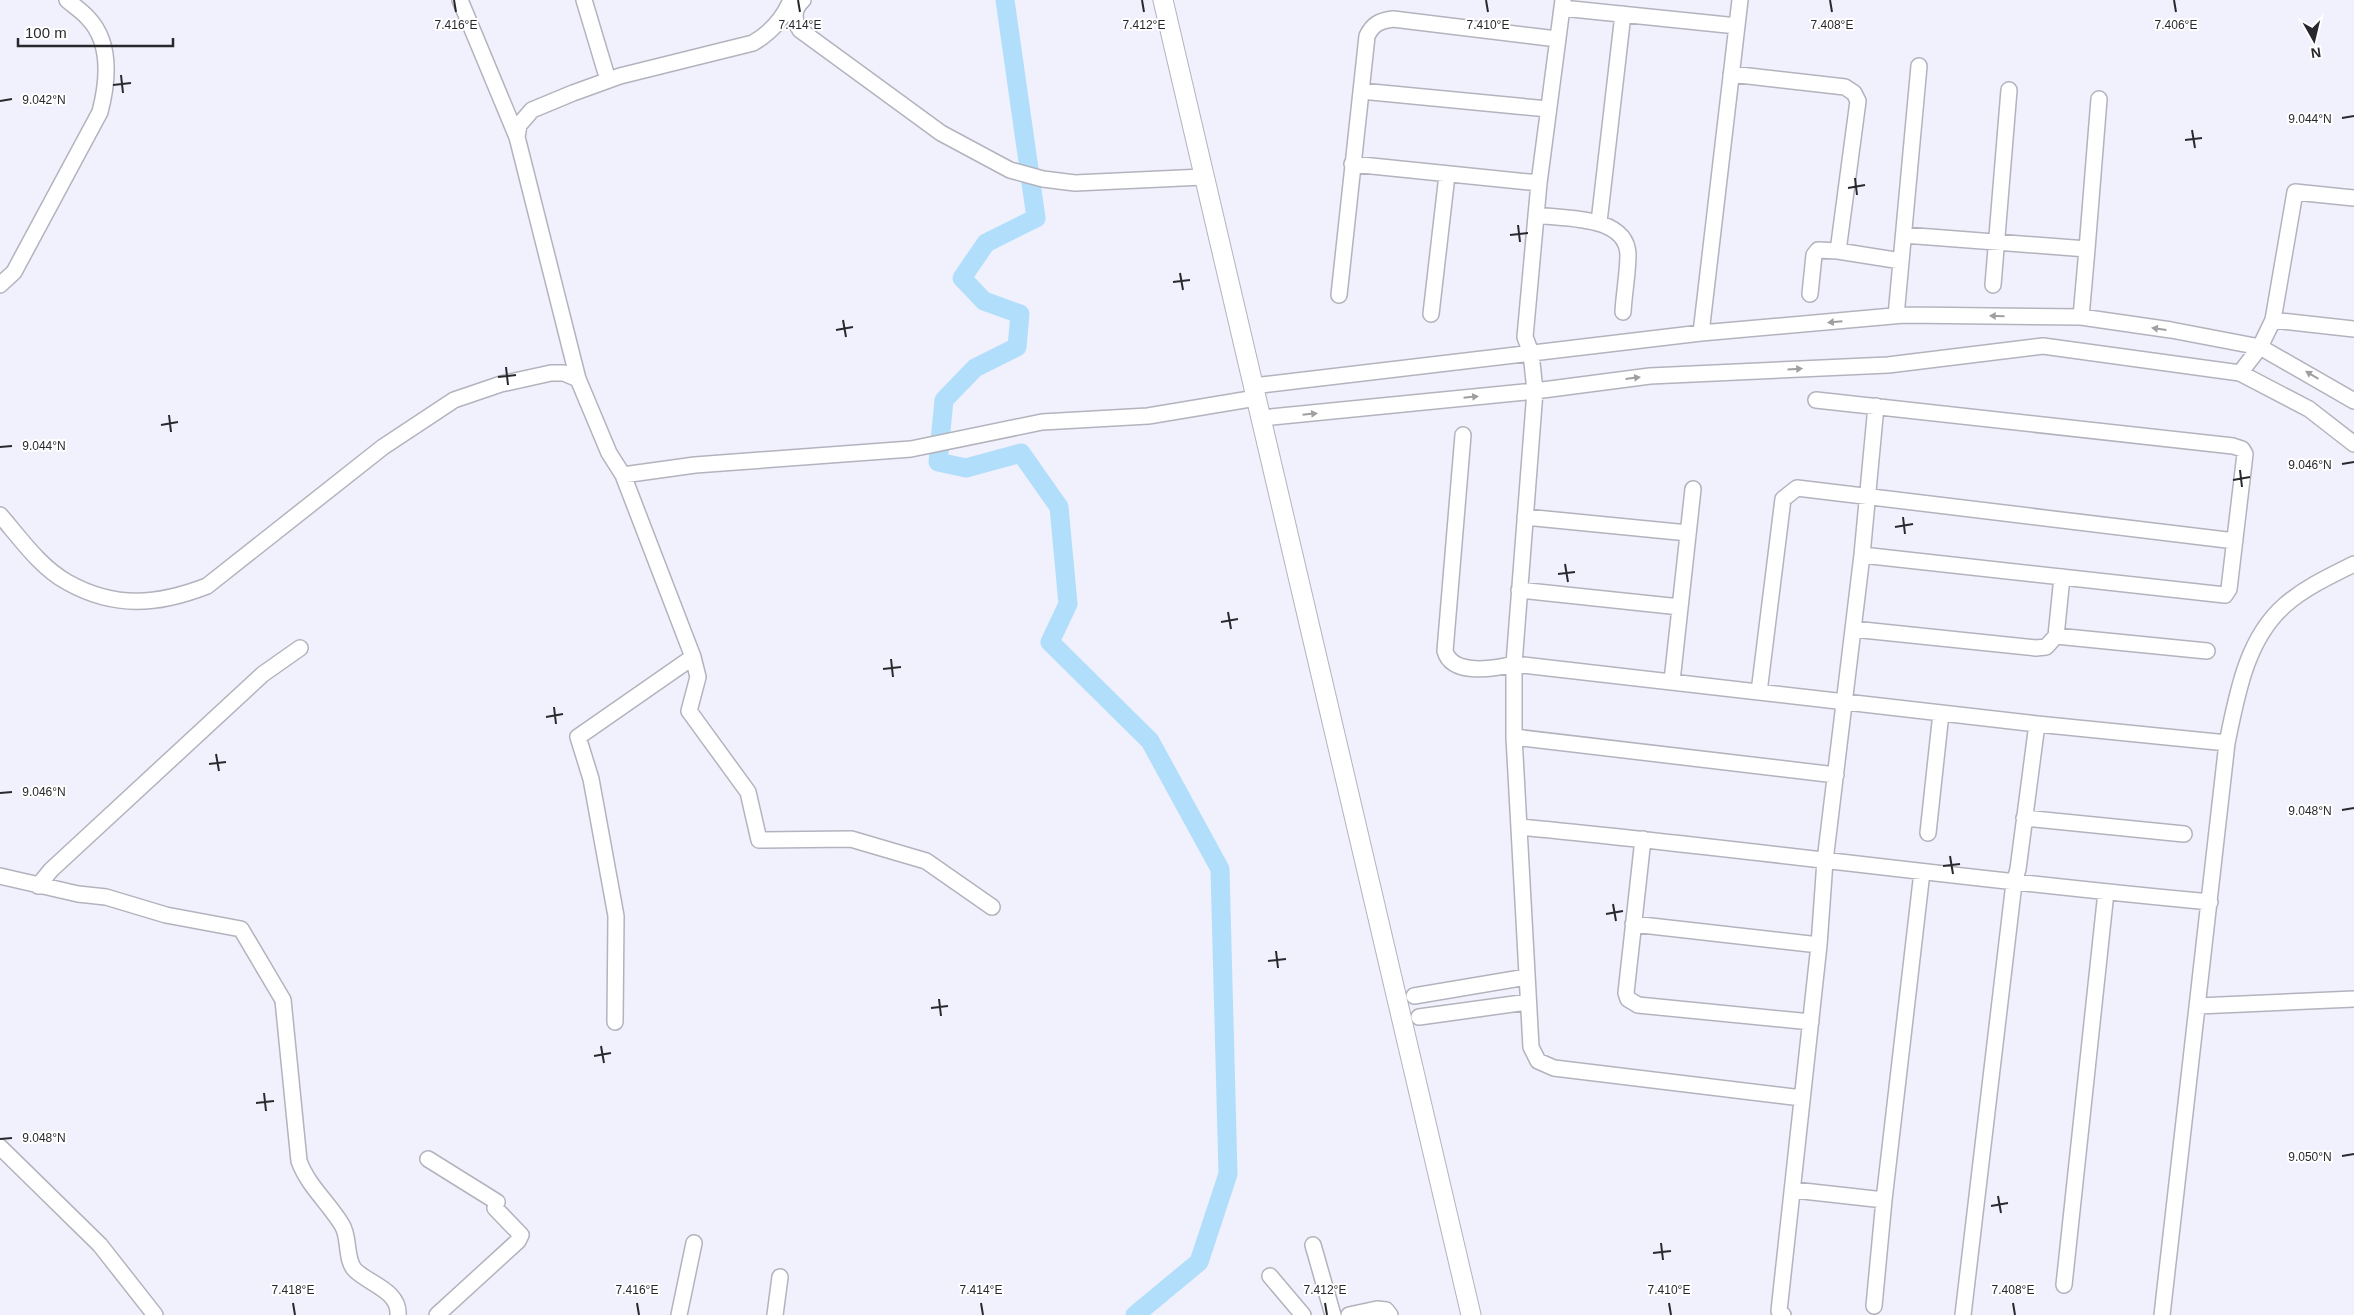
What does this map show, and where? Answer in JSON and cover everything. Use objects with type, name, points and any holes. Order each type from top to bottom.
[{"type":"main road","points":[[1163,0],[1471,1315]]},
{"type":"street","points":[[0,285],[14,272],[100,112],[106,91],[108,68],[101,41],[89,19],[67,0]]},
{"type":"street","points":[[460,0],[517,137],[578,379],[609,453],[624,475],[693,657],[698,677],[689,711],[748,792],[759,840],[851,839],[926,861],[992,907]]},
{"type":"street","points":[[584,0],[608,80]]},
{"type":"street","points":[[517,137],[520,125],[532,110],[608,80],[753,43],[768,34],[783,15],[791,0]]},
{"type":"street","points":[[803,0],[795,12],[795,21],[800,30],[941,133],[1010,170],[1042,180],[1100,183],[1203,177]]},
{"type":"street","points":[[1701,334],[1740,0]]},
{"type":"street","points":[[1737,26],[1623,14],[1562,4],[1539,183],[1524,337],[1531,353],[1535,391],[1514,664],[1514,737],[1528,1002],[1531,1047],[1538,1061],[1554,1068],[1802,1098]]},
{"type":"street","points":[[1599,222],[1623,14]]},
{"type":"street","points":[[1339,295],[1367,36],[1372,26],[1381,20],[1393,19],[1557,39]]},
{"type":"street","points":[[1896,316],[1919,66]]},
{"type":"street","points":[[1731,74],[1845,87],[1854,93],[1858,101],[1838,251]]},
{"type":"street","points":[[1993,285],[2009,90]]},
{"type":"street","points":[[1361,91],[1548,109]]},
{"type":"street","points":[[2081,317],[2099,99]]},
{"type":"street","points":[[1352,164],[1539,183]]},
{"type":"street","points":[[1431,314],[1446,175]]},
{"type":"street","points":[[2240,373],[2260,347],[2273,320],[2295,192],[2354,198]]},
{"type":"street","points":[[1536,216],[1599,222],[1614,228],[1622,236],[1628,253],[1623,312]]},
{"type":"street","points":[[1904,235],[2087,249]]},
{"type":"street","points":[[1810,294],[1814,255],[1818,250],[1838,251],[1901,261]]},
{"type":"street","points":[[624,475],[695,465],[911,449],[1042,422],[1148,416],[1254,392],[1531,353],[1701,334],[1896,316],[2081,317],[2171,330],[2260,347],[2354,401]]},
{"type":"street","points":[[2273,320],[2354,329]]},
{"type":"street","points":[[1261,418],[1535,391],[1650,376],[1888,365],[2043,346],[2240,373],[2309,410],[2354,444]]},
{"type":"street","points":[[0,515],[5,530],[66,582],[98,595],[129,603],[151,602],[180,596],[207,586],[383,447],[454,400],[501,384],[537,375],[564,373],[578,379]]},
{"type":"street","points":[[1816,400],[2233,446],[2242,449],[2245,460],[2229,589],[2225,595],[2220,596],[1862,555]]},
{"type":"street","points":[[1784,1315],[1779,1311],[1794,1190],[1819,945],[1825,861],[1862,555],[1876,406]]},
{"type":"street","points":[[1463,435],[1445,651],[1447,659],[1452,664],[1463,667],[1496,669],[1514,664],[1672,681],[1845,703],[2227,743]]},
{"type":"street","points":[[1759,692],[1783,499],[1797,488],[1867,498],[2235,541]]},
{"type":"street","points":[[1672,681],[1693,489]]},
{"type":"street","points":[[1525,517],[1688,533]]},
{"type":"street","points":[[2162,1315],[2227,743],[2241,680],[2253,649],[2267,626],[2284,605],[2314,583],[2354,564]]},
{"type":"street","points":[[1853,629],[2036,648],[2046,647],[2056,636],[2062,577]]},
{"type":"street","points":[[1519,590],[1680,607]]},
{"type":"street","points":[[2056,636],[2207,651]]},
{"type":"street","points":[[38,886],[51,870],[264,674],[300,648]]},
{"type":"street","points":[[615,1022],[616,916],[591,779],[578,737],[693,657]]},
{"type":"street","points":[[1928,834],[1941,713]]},
{"type":"street","points":[[1963,1315],[2014,883],[2018,870],[2037,724]]},
{"type":"street","points":[[1514,737],[1836,775]]},
{"type":"street","points":[[2024,818],[2184,834]]},
{"type":"street","points":[[1520,827],[1643,839],[2014,883],[2210,902]]},
{"type":"street","points":[[1643,839],[1626,994],[1633,1003],[1811,1022]]},
{"type":"street","points":[[1874,1306],[1884,1200],[1922,872]]},
{"type":"street","points":[[0,876],[78,894],[106,897],[166,915],[242,929],[283,1000],[299,1161],[303,1172],[344,1227],[353,1268],[371,1283],[388,1291],[398,1310],[398,1315]]},
{"type":"street","points":[[2064,1285],[2106,892]]},
{"type":"street","points":[[1633,924],[1819,945]]},
{"type":"street","points":[[1414,996],[1527,977]]},
{"type":"street","points":[[2198,1006],[2354,999]]},
{"type":"street","points":[[1419,1017],[1528,1002]]},
{"type":"street","points":[[0,1147],[100,1246],[155,1315]]},
{"type":"street","points":[[428,1159],[497,1202],[495,1208],[521,1235],[518,1241],[437,1315]]},
{"type":"street","points":[[1794,1190],[1884,1200]]},
{"type":"street","points":[[679,1315],[694,1243]]},
{"type":"street","points":[[1313,1245],[1333,1315]]},
{"type":"street","points":[[1270,1276],[1304,1315]]},
{"type":"street","points":[[775,1315],[780,1277]]},
{"type":"street","points":[[1349,1315],[1377,1309],[1386,1310],[1390,1315]]},
{"type":"waterway","points":[[1005,0],[1036,218],[986,243],[962,278],[984,301],[1020,314],[1017,347],[975,368],[944,400],[938,462],[966,468],[1021,453],[1059,507],[1068,604],[1050,642],[1150,741],[1220,869],[1228,1174],[1199,1262],[1135,1315]]}]
